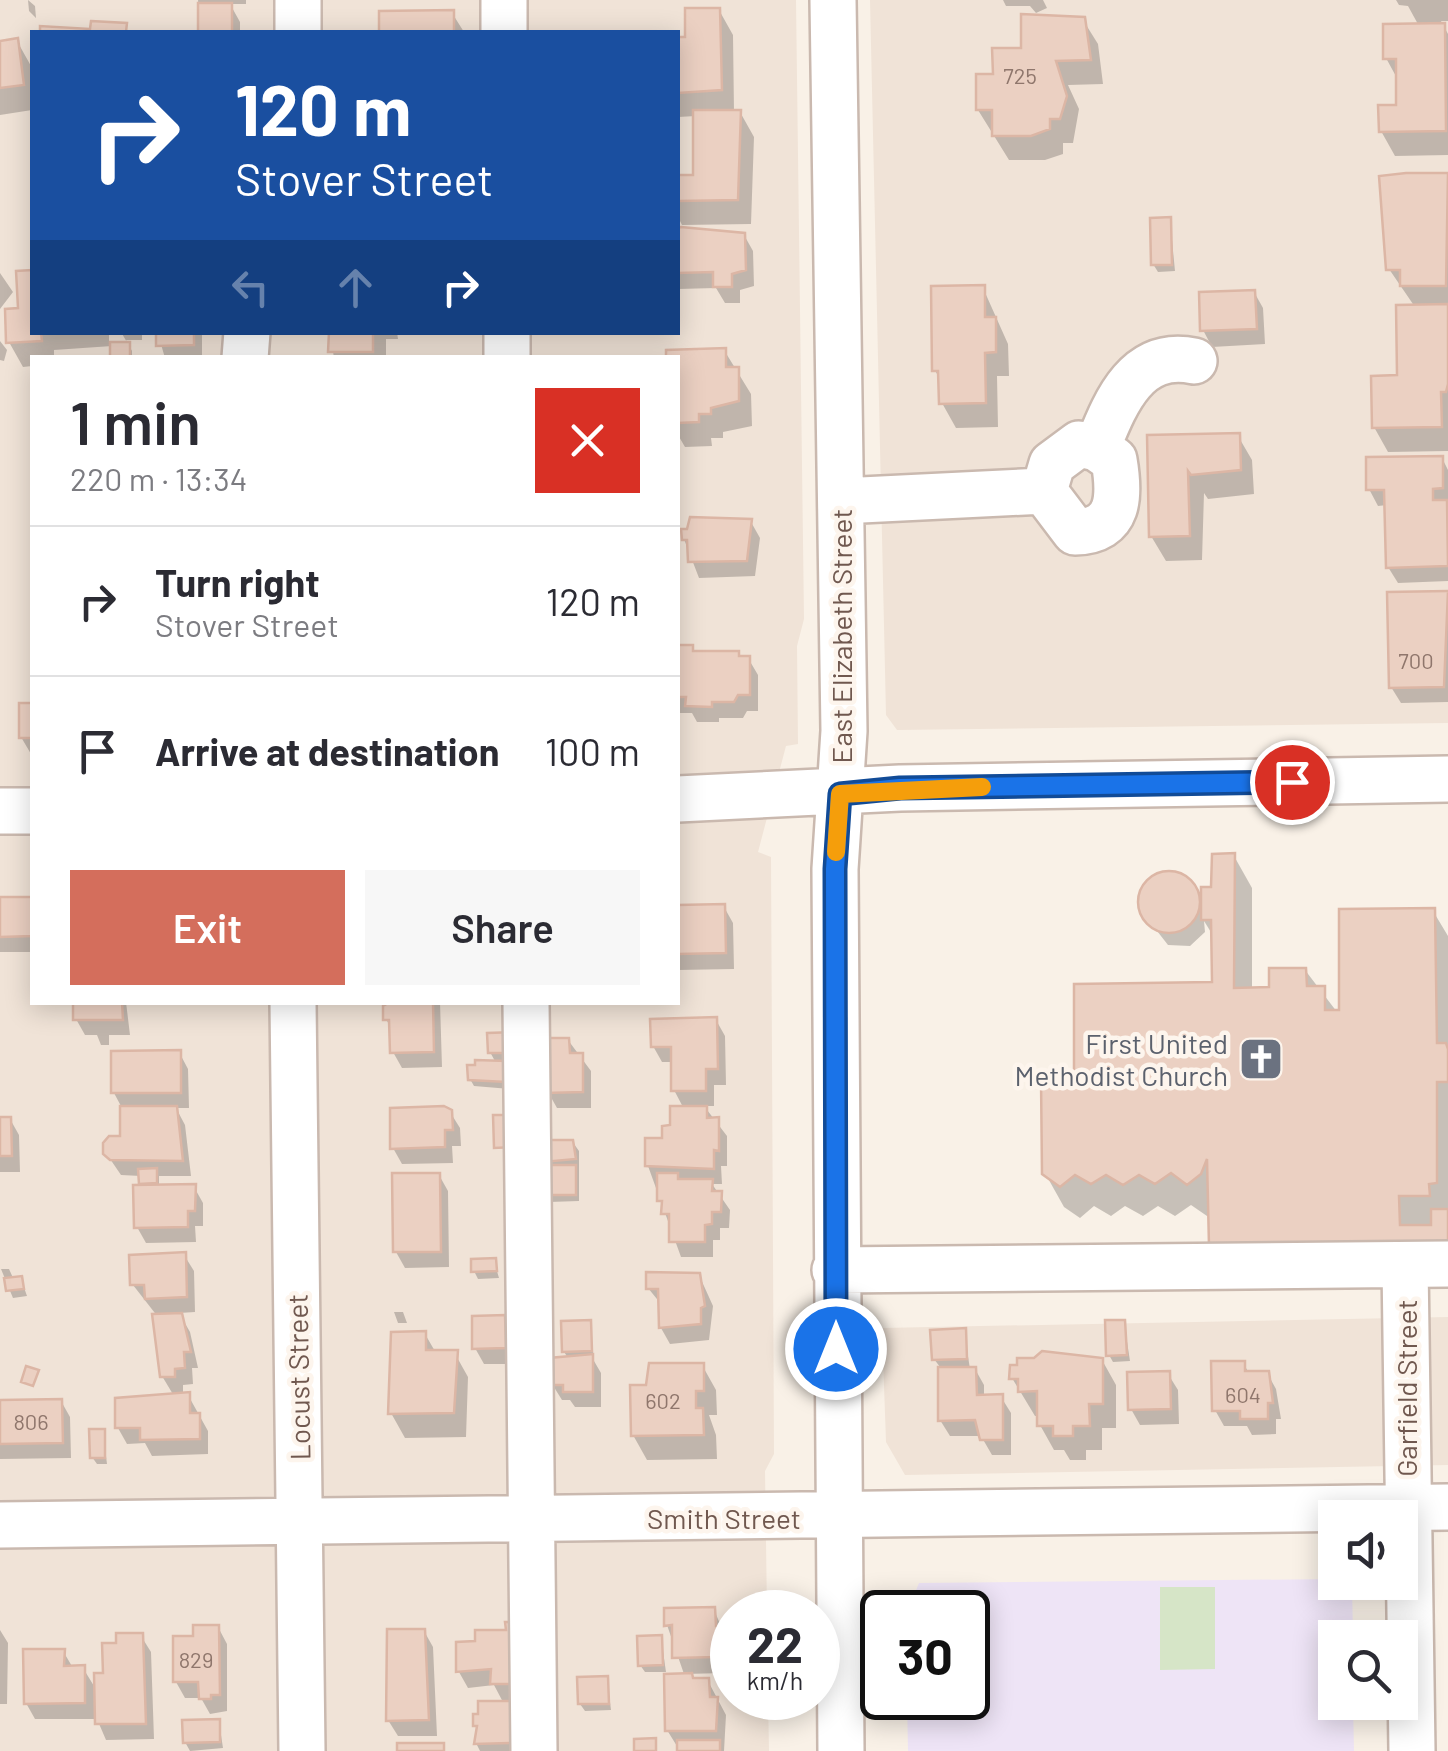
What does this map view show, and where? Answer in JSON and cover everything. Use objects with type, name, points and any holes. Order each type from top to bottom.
[{"type":"street","points":[[298,0],[298,30]]},
{"type":"street","points":[[504,0],[504,30]]},
{"type":"street","name":"East Elizabeth Street","points":[[833,0],[844,731],[835,869],[841,1751]]},
{"type":"street","points":[[1097,448],[1131,378],[1152,365],[1194,361]]},
{"type":"street","points":[[1079,444],[1097,448],[1114,460],[1120,495],[1107,522],[1089,531],[1074,532],[1044,491],[1052,464],[1062,452],[1079,444]]},
{"type":"street","points":[[841,501],[1044,491]]},
{"type":"street","points":[[680,799],[920,788],[1448,779]]},
{"type":"street","points":[[0,811],[30,810]]},
{"type":"street","name":"Locust Street","points":[[294,1005],[302,1751]]},
{"type":"street","points":[[526,1005],[534,1751]]},
{"type":"street","points":[[835,1270],[1427,1265]]},
{"type":"street","name":"Garfield Street","points":[[1412,1751],[1427,1507],[1427,1265]]},
{"type":"street","name":"Smith Street","points":[[0,1525],[838,1518],[1427,1507]]},
{"type":"shaded area","points":[[0,0],[796,0],[804,619],[797,646],[798,744],[786,746],[758,852],[771,857],[774,1454],[765,1471],[767,1590],[710,1590],[710,1720],[768,1720],[769,1751],[0,1751]]},
{"type":"shaded area","points":[[870,0],[1448,0],[1448,723],[897,730],[886,715]]},
{"type":"shaded area","points":[[1448,1317],[1448,1465],[905,1475],[886,1442],[882,1328]]},
{"type":"shaded area","points":[[1318,1579],[1318,1600],[1352,1600],[1353,1620],[1318,1620],[1318,1720],[1353,1720],[1354,1751],[908,1751],[907,1720],[990,1720],[990,1590],[916,1590],[919,1583]]},
{"type":"green space","points":[[1160,1587],[1215,1587],[1215,1669],[1160,1670]]},
{"type":"building","points":[[198,3],[232,3],[232,30],[198,30]]},
{"type":"building","points":[[685,8],[720,8],[722,90],[680,93],[680,37],[685,37]]},
{"type":"building","points":[[454,10],[454,30],[379,30],[379,11]]},
{"type":"building","points":[[1021,14],[1085,17],[1091,60],[1056,61],[1067,96],[1060,119],[1050,119],[1050,129],[1031,136],[992,136],[992,110],[976,110],[976,74],[993,74],[992,48],[1021,48]]},
{"type":"building","points":[[91,21],[127,23],[126,30],[40,30],[40,26],[90,29]]},
{"type":"building","points":[[1445,23],[1446,131],[1379,132],[1378,105],[1396,105],[1396,59],[1383,59],[1383,24]]},
{"type":"building","points":[[18,38],[24,85],[0,88],[0,41]]},
{"type":"building","points":[[693,110],[741,110],[738,200],[680,201],[680,175],[693,175]]},
{"type":"building","points":[[1448,173],[1446,286],[1400,286],[1400,270],[1386,270],[1379,176]]},
{"type":"building","points":[[1171,217],[1172,265],[1151,265],[1150,218]]},
{"type":"building","points":[[680,227],[745,233],[746,270],[732,274],[732,287],[713,287],[713,272],[680,273]]},
{"type":"building","points":[[30,270],[30,335],[41,335],[42,341],[6,343],[5,309],[18,308],[16,271]]},
{"type":"building","points":[[985,285],[985,317],[996,317],[996,352],[985,353],[986,403],[939,404],[938,371],[932,371],[931,286]]},
{"type":"building","points":[[1255,290],[1257,329],[1200,331],[1199,292]]},
{"type":"building","points":[[1448,304],[1448,384],[1446,392],[1441,392],[1442,427],[1372,428],[1371,376],[1397,375],[1396,305]]},
{"type":"building","points":[[156,335],[194,335],[194,345],[156,346]]},
{"type":"building","points":[[329,335],[373,335],[373,352],[328,352]]},
{"type":"building","points":[[110,342],[130,342],[130,355],[110,355]]},
{"type":"building","points":[[726,348],[726,367],[739,367],[739,401],[711,408],[711,414],[699,414],[699,422],[680,423],[680,355],[666,355],[666,350]]},
{"type":"building","points":[[1240,433],[1241,470],[1191,475],[1188,471],[1190,536],[1149,537],[1147,435]]},
{"type":"building","points":[[1443,456],[1443,488],[1433,489],[1433,500],[1447,500],[1448,566],[1386,568],[1384,490],[1366,490],[1366,457]]},
{"type":"building","points":[[690,517],[752,519],[747,561],[688,562],[687,540],[682,540],[681,529],[687,529]]},
{"type":"building","points":[[1448,591],[1444,687],[1389,688],[1387,592]]},
{"type":"building","points":[[680,645],[693,645],[693,651],[739,651],[739,656],[750,656],[750,695],[738,695],[734,702],[712,702],[712,707],[685,706],[686,697],[680,697]]},
{"type":"building","points":[[19,703],[30,703],[30,738],[19,738]]},
{"type":"building","name":"First United Methodist Church","points":[[1235,853],[1234,988],[1269,987],[1269,968],[1306,968],[1307,986],[1325,986],[1325,1010],[1339,1010],[1339,909],[1435,908],[1437,1043],[1446,1043],[1448,1049],[1448,1082],[1437,1082],[1437,1183],[1429,1184],[1430,1196],[1399,1196],[1400,1225],[1431,1225],[1431,1209],[1448,1209],[1448,1242],[1209,1246],[1207,1159],[1201,1174],[1187,1185],[1171,1173],[1155,1184],[1139,1175],[1123,1185],[1106,1175],[1091,1184],[1075,1175],[1060,1187],[1042,1174],[1041,1079],[1058,1069],[1074,1073],[1074,984],[1212,982],[1211,920],[1201,920],[1201,887],[1211,887],[1212,854]]},
{"type":"building","points":[[1169,871],[1191,880],[1200,902],[1191,924],[1169,933],[1147,924],[1138,902],[1147,880]]},
{"type":"building","points":[[0,897],[30,897],[30,936],[0,937]]},
{"type":"building","points":[[725,904],[726,953],[680,954],[680,905]]},
{"type":"building","points":[[73,1005],[122,1005],[123,1020],[73,1020]]},
{"type":"building","points":[[433,1005],[434,1052],[390,1053],[389,1020],[383,1020],[383,1006]]},
{"type":"building","points":[[717,1017],[718,1069],[706,1069],[706,1091],[671,1091],[671,1047],[651,1047],[650,1019]]},
{"type":"building","points":[[514,1032],[514,1053],[488,1053],[487,1033]]},
{"type":"building","points":[[544,1038],[569,1038],[570,1053],[583,1053],[583,1092],[545,1093]]},
{"type":"building","points":[[181,1050],[181,1093],[111,1093],[111,1051]]},
{"type":"building","points":[[475,1060],[507,1061],[507,1082],[468,1080],[467,1065],[475,1065]]},
{"type":"building","points":[[120,1106],[177,1106],[183,1161],[110,1160],[103,1154],[103,1143],[109,1136],[120,1136]]},
{"type":"building","points":[[444,1106],[452,1110],[453,1130],[445,1130],[445,1147],[390,1149],[390,1108]]},
{"type":"building","points":[[670,1106],[707,1106],[707,1118],[719,1117],[719,1151],[714,1150],[714,1169],[645,1166],[645,1138],[662,1138],[662,1126],[670,1125]]},
{"type":"building","points":[[493,1115],[514,1115],[515,1147],[494,1148]]},
{"type":"building","points":[[0,1117],[11,1117],[12,1156],[0,1156]]},
{"type":"building","points":[[542,1140],[573,1140],[576,1159],[543,1162]]},
{"type":"building","points":[[542,1165],[576,1165],[576,1195],[542,1195]]},
{"type":"building","points":[[157,1168],[157,1183],[139,1184],[138,1169]]},
{"type":"building","points":[[392,1173],[440,1173],[441,1252],[393,1252]]},
{"type":"building","points":[[657,1173],[678,1173],[678,1179],[713,1179],[712,1191],[722,1191],[721,1212],[712,1212],[712,1224],[705,1225],[705,1242],[669,1242],[669,1214],[661,1214],[662,1201],[657,1201]]},
{"type":"building","points":[[196,1184],[195,1211],[188,1211],[188,1227],[134,1228],[133,1185]]},
{"type":"building","points":[[186,1252],[187,1297],[145,1299],[144,1285],[130,1285],[129,1255]]},
{"type":"building","points":[[496,1258],[497,1271],[471,1272],[471,1259]]},
{"type":"building","points":[[646,1272],[700,1273],[705,1306],[701,1308],[701,1324],[659,1328],[658,1289],[646,1289]]},
{"type":"building","points":[[22,1276],[24,1289],[6,1291],[4,1278]]},
{"type":"building","points":[[182,1313],[191,1352],[184,1352],[185,1368],[175,1369],[175,1377],[160,1377],[152,1314]]},
{"type":"building","points":[[505,1315],[506,1348],[472,1349],[472,1316]]},
{"type":"building","points":[[591,1320],[592,1351],[562,1352],[561,1321]]},
{"type":"building","points":[[1105,1320],[1125,1320],[1127,1355],[1106,1356]]},
{"type":"building","points":[[966,1328],[967,1359],[932,1360],[930,1330]]},
{"type":"building","points":[[426,1331],[426,1350],[458,1350],[454,1413],[388,1414],[391,1332]]},
{"type":"building","points":[[1042,1351],[1103,1358],[1103,1404],[1089,1404],[1090,1426],[1073,1426],[1073,1436],[1053,1436],[1053,1426],[1037,1426],[1037,1391],[1018,1392],[1018,1379],[1009,1379],[1010,1365],[1017,1365],[1017,1358],[1034,1358]]},
{"type":"building","points":[[593,1354],[593,1392],[563,1392],[563,1385],[550,1385],[549,1358]]},
{"type":"building","points":[[1211,1361],[1245,1361],[1245,1371],[1269,1371],[1273,1403],[1268,1403],[1268,1419],[1240,1419],[1240,1411],[1212,1411]]},
{"type":"building","points":[[649,1363],[704,1363],[704,1391],[696,1391],[696,1408],[703,1408],[704,1435],[631,1436],[630,1385],[646,1385]]},
{"type":"building","points":[[26,1366],[39,1370],[33,1386],[21,1382]]},
{"type":"building","points":[[938,1367],[976,1367],[977,1395],[1003,1394],[1003,1440],[980,1440],[975,1420],[938,1421]]},
{"type":"building","points":[[1170,1371],[1171,1409],[1128,1410],[1127,1372]]},
{"type":"building","points":[[190,1392],[190,1413],[200,1413],[200,1439],[140,1440],[140,1428],[115,1428],[115,1398]]},
{"type":"building","points":[[62,1399],[63,1443],[0,1444],[0,1400]]},
{"type":"building","points":[[89,1429],[105,1429],[105,1458],[90,1458]]},
{"type":"building","points":[[710,1607],[710,1657],[672,1658],[672,1625],[664,1626],[664,1608]]},
{"type":"building","points":[[505,1622],[522,1622],[512,1684],[490,1684],[491,1669],[456,1672],[456,1642],[475,1641],[475,1630],[506,1630]]},
{"type":"building","points":[[193,1625],[219,1625],[220,1695],[211,1695],[211,1699],[199,1699],[198,1682],[173,1682],[173,1636],[193,1636]]},
{"type":"building","points":[[387,1629],[425,1629],[429,1720],[386,1721]]},
{"type":"building","points":[[116,1633],[143,1633],[146,1724],[95,1724],[94,1673],[103,1673],[102,1643],[116,1643]]},
{"type":"building","points":[[662,1635],[663,1665],[638,1666],[637,1636]]},
{"type":"building","points":[[23,1649],[65,1649],[64,1666],[85,1665],[85,1703],[24,1704]]},
{"type":"building","points":[[692,1673],[693,1678],[709,1678],[710,1720],[717,1720],[716,1731],[665,1731],[664,1674]]},
{"type":"building","points":[[608,1676],[609,1704],[578,1704],[577,1677]]},
{"type":"building","points":[[478,1701],[512,1701],[513,1743],[474,1744],[477,1726],[473,1726],[473,1714],[478,1714]]},
{"type":"building","points":[[220,1719],[220,1742],[183,1743],[182,1720]]},
{"type":"building","points":[[656,1738],[656,1751],[634,1751],[634,1739]]},
{"type":"building","points":[[677,1740],[720,1740],[720,1751],[677,1751]]},
{"type":"building","points":[[397,1743],[444,1743],[444,1751],[397,1751]]},
{"type":"slow traffic","points":[[836,852],[840,794],[900,788],[982,787]]},
{"type":"place","name":"First United Methodist Church","points":[[1261,1059]]},
{"type":"route","points":[[836,1349],[835,869],[840,794],[900,788],[1292,782]]}]
